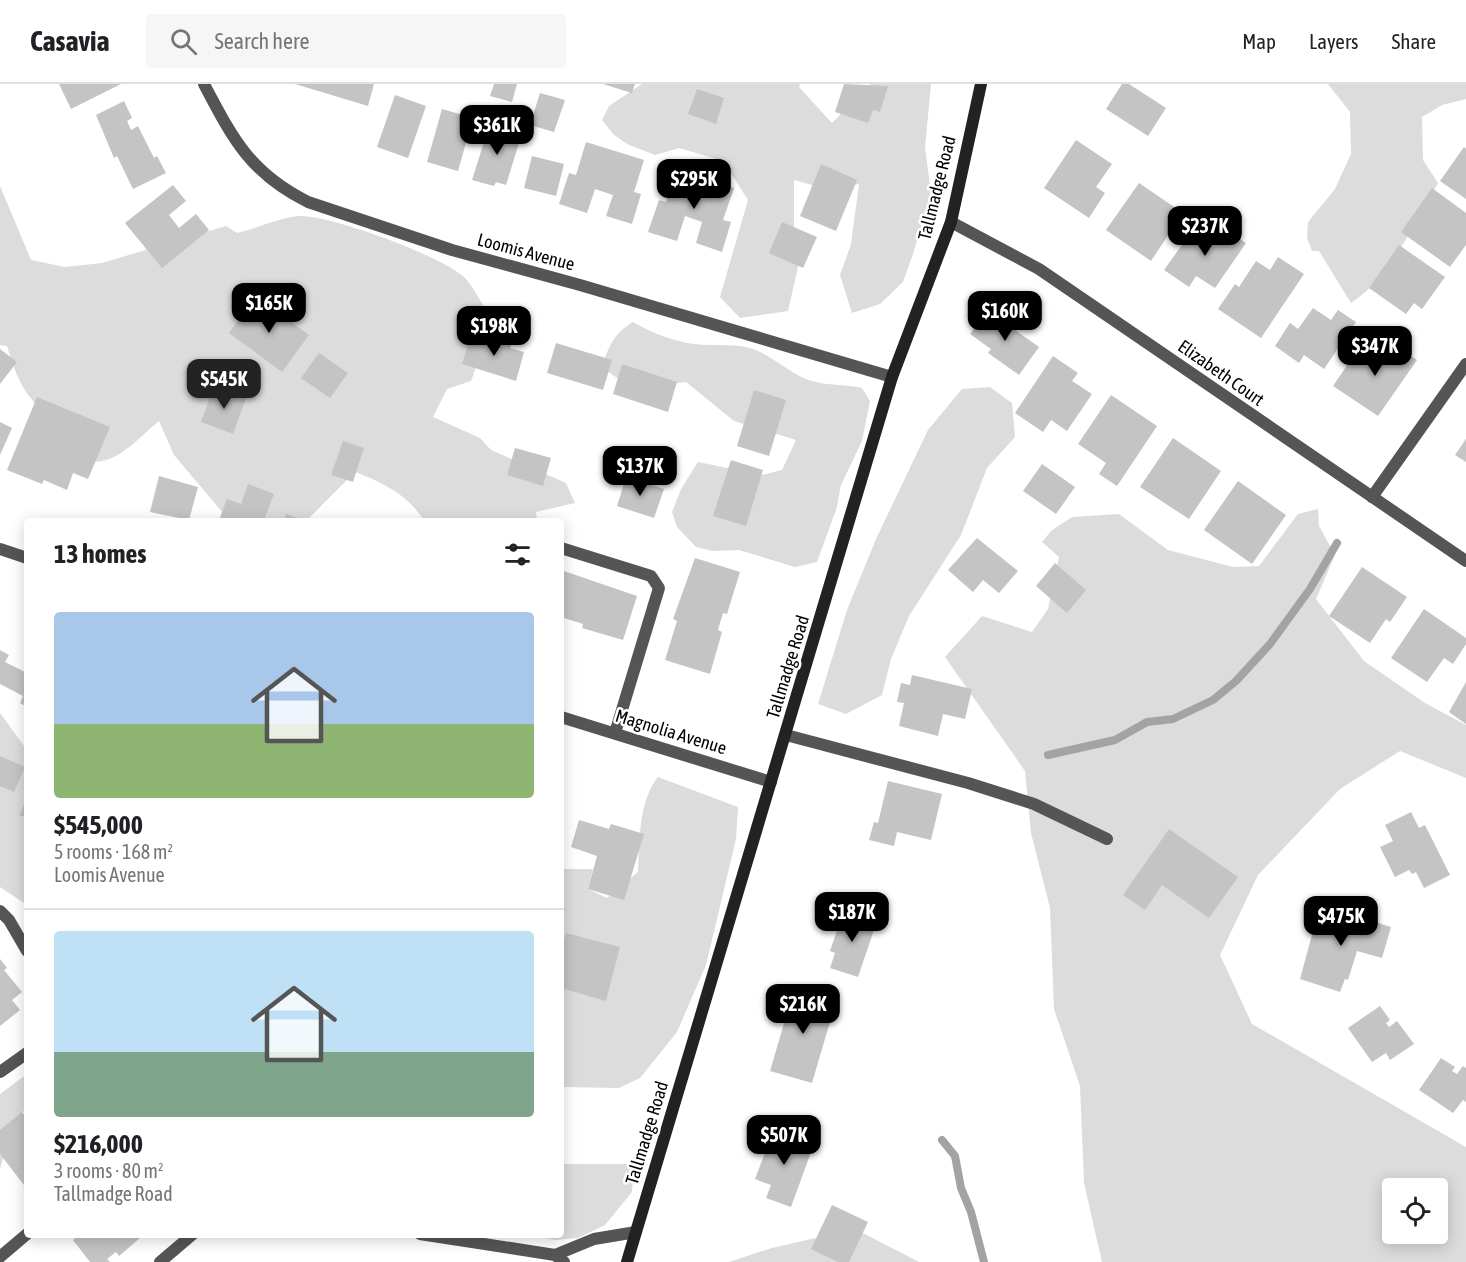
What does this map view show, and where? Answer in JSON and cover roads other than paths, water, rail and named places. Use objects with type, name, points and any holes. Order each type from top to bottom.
[{"type":"street","name":"Loomis Avenue","points":[[204,84],[228,130],[253,165],[287,192],[308,202],[452,250],[580,285],[892,377]]},
{"type":"street","name":"Tallmadge Road","points":[[627,1262],[892,377],[951,222],[981,84]]},
{"type":"street","name":"Elizabeth Court","points":[[951,222],[1036,267],[1466,561]]},
{"type":"street","points":[[1372,497],[1466,364]]},
{"type":"street","points":[[0,549],[24,557]]},
{"type":"street","points":[[564,549],[651,576],[659,588],[615,733]]},
{"type":"street","name":"Magnolia Avenue","points":[[564,718],[771,782]]},
{"type":"street","points":[[786,735],[968,783],[1023,801],[1107,839]]},
{"type":"street","points":[[0,911],[9,920],[24,946]]},
{"type":"street","points":[[0,1072],[24,1055]]},
{"type":"street","points":[[442,1238],[559,1259],[594,1239],[636,1232]]},
{"type":"street","points":[[0,1257],[24,1237]]},
{"type":"street","points":[[160,1262],[188,1238]]},
{"type":"waterway","points":[[1048,755],[1115,740],[1147,722],[1173,719],[1213,700],[1236,681],[1270,644],[1310,589],[1337,543]]},
{"type":"waterway","points":[[942,1140],[955,1156],[961,1188],[971,1212],[984,1262]]}]
